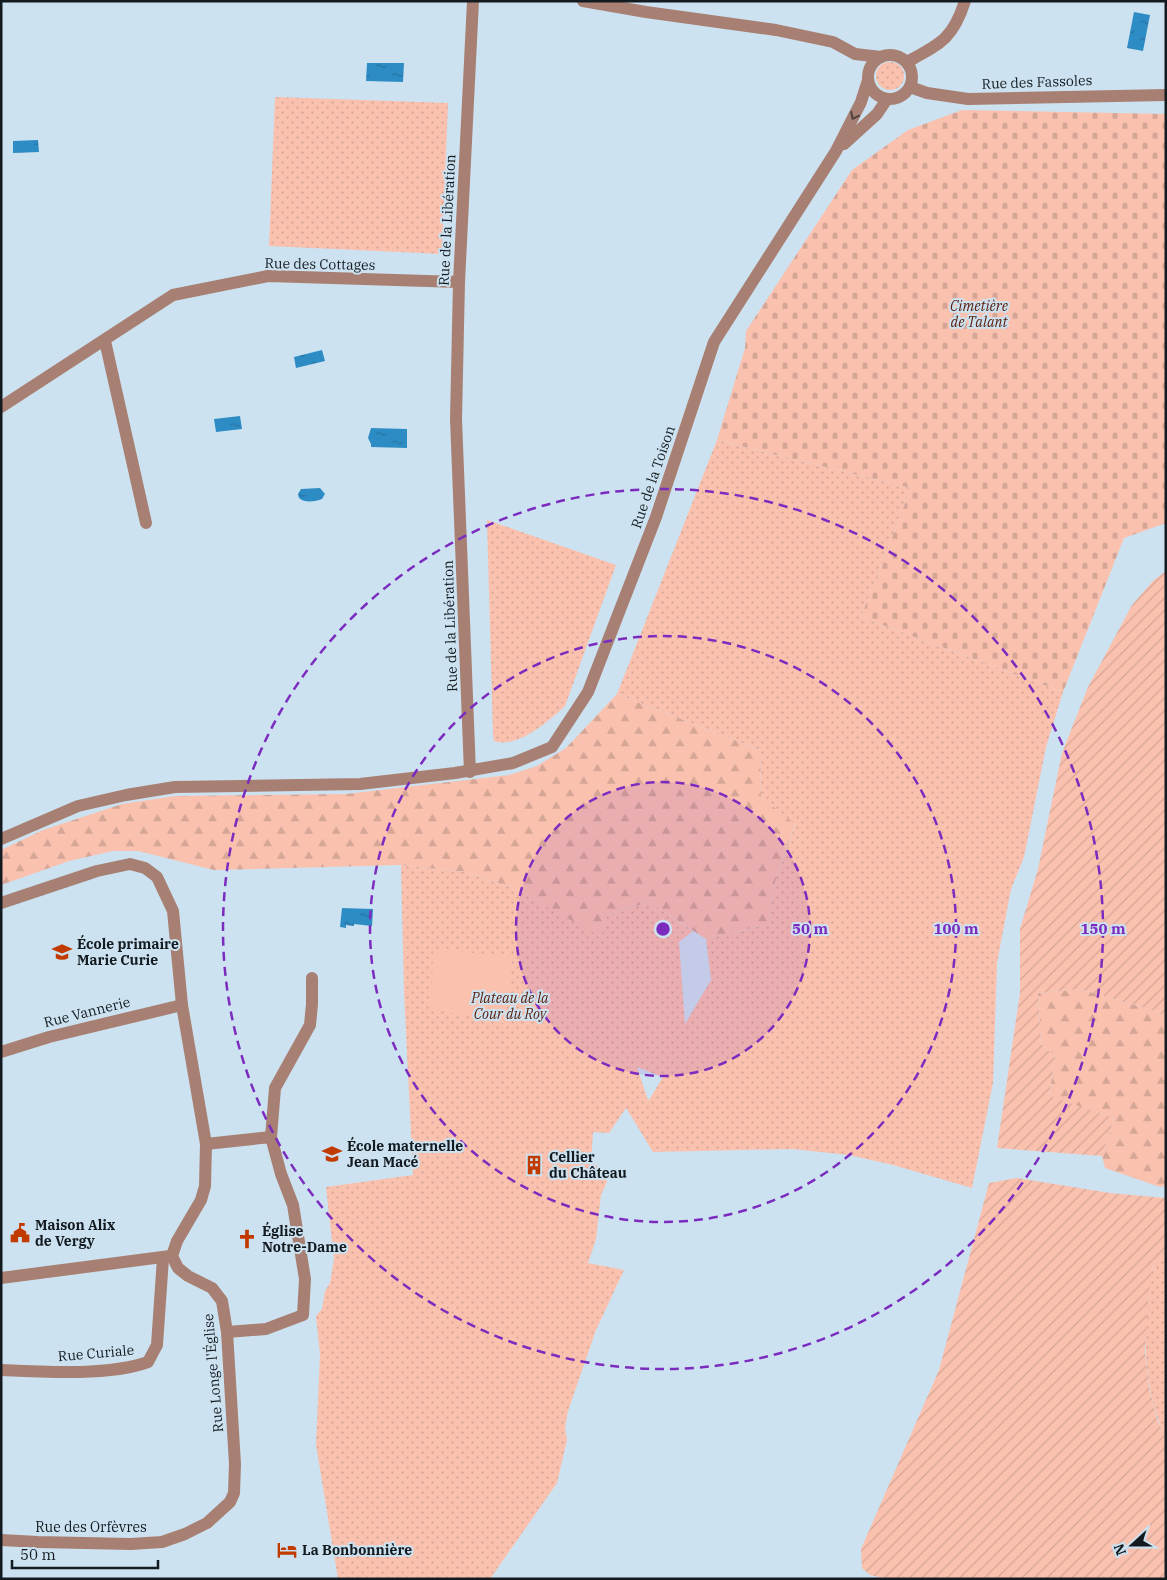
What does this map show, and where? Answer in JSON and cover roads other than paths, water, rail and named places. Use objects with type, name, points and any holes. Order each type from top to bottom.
[{"type":"street","name":"Rue de la Libération","points":[[470,772],[456,419],[459,282],[473,1]]},
{"type":"street","points":[[584,1],[804,36],[833,42],[855,54],[881,57],[894,55],[901,57],[907,62],[912,74],[910,87],[900,97],[887,99],[874,92],[855,54]]},
{"type":"street","points":[[907,62],[941,44],[959,20],[965,1]]},
{"type":"street","points":[[868,79],[872,65],[881,57]]},
{"type":"street","name":"Rue de la Toison","points":[[470,772],[513,763],[552,747],[588,692],[656,517],[714,342],[836,151],[861,102],[868,79]]},
{"type":"street","name":"Rue des Fassoles","points":[[910,87],[927,93],[968,99],[1166,95]]},
{"type":"street","name":"Rue de la Toison","points":[[836,151],[877,114],[887,99]]},
{"type":"street","name":"Rue des Cottages","points":[[1,407],[106,341],[173,295],[268,276],[459,282]]},
{"type":"street","points":[[106,341],[146,523]]},
{"type":"street","points":[[1,839],[78,806],[174,787],[360,784],[470,772]]},
{"type":"street","points":[[1,903],[97,870],[130,864],[145,868],[157,877],[173,911],[182,1005],[206,1144],[205,1186],[202,1200],[168,1257],[1,1278]]},
{"type":"street","points":[[227,1332],[266,1328],[303,1315],[305,1279],[292,1206],[280,1174],[271,1136],[275,1088],[310,1025],[312,978]]},
{"type":"street","name":"Rue Vannerie","points":[[1,1052],[49,1037],[182,1005]]},
{"type":"street","points":[[206,1144],[271,1136]]},
{"type":"street","name":"Rue Longe l'Église","points":[[168,1257],[188,1276],[212,1288],[222,1301],[227,1332],[236,1464],[234,1493],[230,1502]]},
{"type":"street","name":"Rue Curiale","points":[[1,1370],[35,1372],[102,1370],[136,1366],[148,1362],[156,1344],[168,1257]]},
{"type":"street","name":"Rue des Orfèvres","points":[[1,1540],[47,1543],[131,1544],[162,1542],[185,1534],[207,1523],[230,1502]]},
{"type":"water","points":[[1134,12],[1150,15],[1143,51],[1127,48]]},
{"type":"water","points":[[367,63],[404,63],[403,82],[366,81]]},
{"type":"water","points":[[38,140],[39,152],[13,153],[13,141]]},
{"type":"water","points":[[322,350],[325,361],[296,368],[294,357]]},
{"type":"water","points":[[240,416],[242,429],[216,432],[214,419]]},
{"type":"water","points":[[371,428],[407,429],[407,448],[371,447],[368,438]]},
{"type":"water","points":[[320,488],[325,494],[322,499],[310,502],[299,498],[298,494],[301,489]]},
{"type":"water","points":[[342,908],[373,909],[372,926],[354,924],[354,926],[346,925],[346,928],[340,927]]},
{"type":"place","name":"École primaire Marie Curie","points":[[62,952]]},
{"type":"place","name":"École maternelle Jean Macé","points":[[332,1154]]},
{"type":"place","name":"Cellier du Château","points":[[534,1165]]},
{"type":"place","name":"Maison Alix de Vergy","points":[[20,1233]]},
{"type":"place","name":"Église Notre-Dame","points":[[247,1239]]},
{"type":"place","name":"La Bonbonnière","points":[[287,1550]]},
{"type":"park label","name":"Cimetière de Talant","points":[[979,314]]},
{"type":"park label","name":"Plateau de la Cour du Roy","points":[[510,1006]]}]
